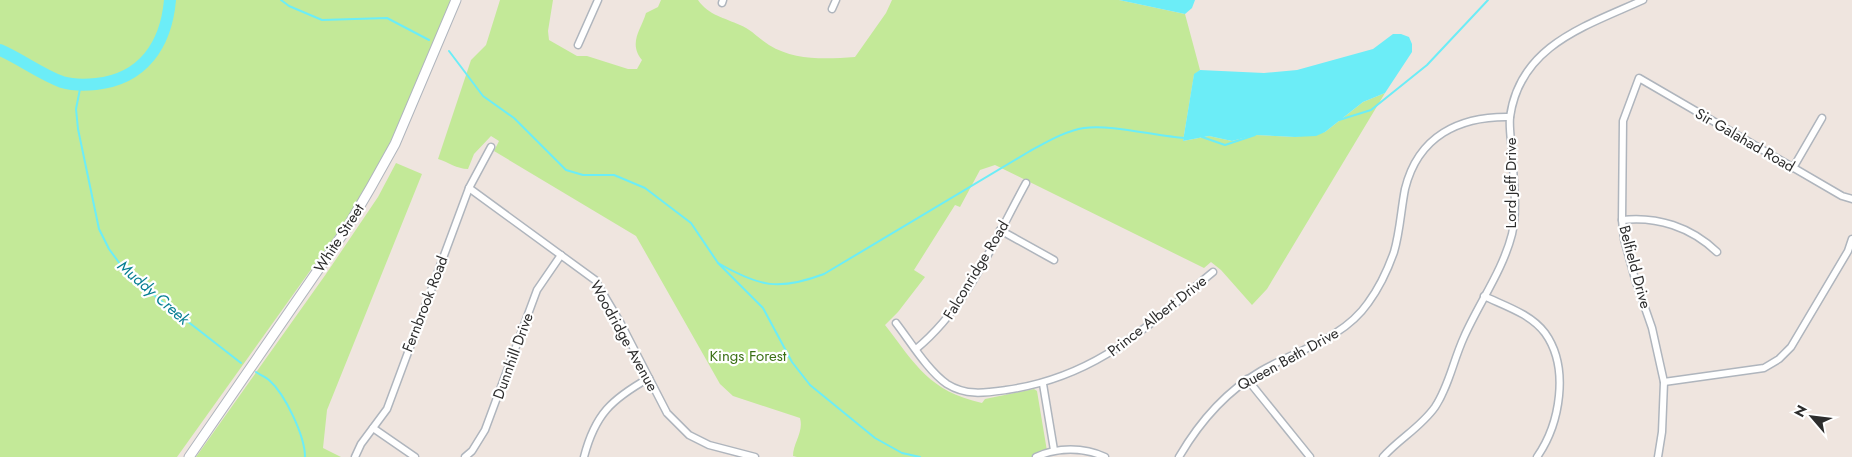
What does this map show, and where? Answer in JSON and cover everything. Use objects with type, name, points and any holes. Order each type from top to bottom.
[{"type":"street","name":"White Street","points":[[189,457],[342,236],[371,187],[395,144],[456,0]]},
{"type":"street","points":[[578,45],[598,0]]},
{"type":"street","points":[[832,9],[836,0]]},
{"type":"street","name":"Lord Jeff Drive","points":[[1383,457],[1434,409],[1446,389],[1454,361],[1506,252],[1512,233],[1514,215],[1510,117],[1526,74],[1536,60],[1553,44],[1571,33],[1643,0]]},
{"type":"street","name":"Sir Galahad Road","points":[[1639,78],[1842,196],[1852,199]]},
{"type":"street","name":"Belfield Drive","points":[[1639,78],[1623,121],[1622,220],[1624,239],[1635,279],[1652,328],[1664,382],[1662,432],[1658,457]]},
{"type":"street","name":"Queen Beth Drive","points":[[1179,457],[1201,423],[1216,405],[1248,379],[1332,336],[1350,323],[1368,303],[1394,252],[1406,187],[1414,164],[1423,150],[1448,129],[1462,123],[1491,117],[1510,117]]},
{"type":"street","points":[[1793,168],[1822,118]]},
{"type":"street","name":"Fernbrook Road","points":[[355,457],[387,409],[469,188],[491,147]]},
{"type":"street","name":"Falconridge Road","points":[[916,349],[937,330],[957,307],[1026,183]]},
{"type":"street","name":"Woodridge Avenue","points":[[469,188],[595,280],[666,413],[689,435],[709,444],[742,455],[755,457]]},
{"type":"street","points":[[1622,220],[1657,219],[1707,243],[1717,252]]},
{"type":"street","points":[[1000,230],[1054,260]]},
{"type":"street","points":[[1664,382],[1764,368],[1780,359],[1792,347],[1848,251],[1852,239]]},
{"type":"street","name":"Dunnhill Drive","points":[[465,457],[472,451],[485,430],[537,290],[561,255]]},
{"type":"street","name":"Prince Albert Drive","points":[[896,323],[937,375],[947,384],[961,390],[976,394],[1043,384],[1074,373],[1107,356],[1213,272]]},
{"type":"street","points":[[1484,296],[1524,314],[1545,333],[1553,349],[1559,384],[1558,406],[1552,428],[1537,457]]},
{"type":"street","points":[[584,457],[589,437],[608,406],[621,394],[649,378]]},
{"type":"street","points":[[1248,379],[1310,457]]},
{"type":"street","points":[[1043,384],[1054,450]]},
{"type":"street","points":[[373,428],[414,457]]},
{"type":"street","points":[[1036,457],[1054,450],[1094,452],[1105,457]]},
{"type":"green space","points":[[0,0],[451,0],[386,154],[350,215],[177,457],[0,457]]},
{"type":"green space","name":"Kings Forest","points":[[500,0],[553,0],[548,31],[549,40],[577,56],[587,56],[628,69],[637,69],[642,60],[636,48],[637,36],[646,13],[658,7],[661,0],[698,0],[712,13],[744,27],[765,43],[779,50],[789,54],[822,58],[855,57],[886,13],[892,0],[1119,0],[1185,14],[1200,70],[1194,75],[1183,141],[1209,136],[1232,141],[1255,135],[1295,137],[1325,132],[1363,102],[1385,93],[1267,289],[1252,305],[1221,270],[1211,262],[1204,268],[995,165],[980,170],[960,207],[955,205],[914,270],[925,277],[898,312],[885,325],[925,374],[936,384],[964,398],[982,403],[985,399],[1034,389],[1037,391],[1048,457],[797,457],[793,456],[801,428],[800,418],[733,396],[720,384],[636,236],[494,151],[499,141],[491,136],[474,154],[468,169],[456,167],[438,159],[471,60],[486,45]]},
{"type":"green space","points":[[396,163],[422,174],[327,410],[323,448],[341,457],[196,457],[326,274],[378,197]]},
{"type":"water","points":[[1119,0],[1195,0],[1192,8],[1185,14]]},
{"type":"water","points":[[1393,34],[1409,37],[1412,44],[1412,52],[1385,93],[1363,102],[1325,132],[1316,136],[1255,135],[1232,141],[1209,136],[1183,141],[1194,74],[1200,70],[1264,73],[1297,70],[1373,49]]},
{"type":"waterway","points":[[0,50],[62,82],[88,85],[113,81],[127,75],[149,57],[163,31],[168,16],[170,0]]},
{"type":"waterway","points":[[281,0],[289,6],[322,20],[387,18],[429,40]]},
{"type":"waterway","points":[[1339,120],[1371,110],[1427,65],[1488,0]]},
{"type":"waterway","points":[[449,51],[483,96],[514,118],[566,170],[583,175],[614,175],[645,188],[691,223],[718,263],[763,308],[792,362],[810,385],[875,438],[902,453],[920,457]]},
{"type":"waterway","name":"Muddy Creek","points":[[81,84],[76,109],[78,129],[99,229],[109,249],[123,268],[146,289],[241,363]]},
{"type":"waterway","points":[[718,263],[758,282],[770,284],[794,283],[824,274],[1056,137],[1084,128],[1095,127],[1185,138]]},
{"type":"waterway","points":[[1202,137],[1225,145],[1255,135]]},
{"type":"waterway","name":"Muddy Creek","points":[[256,372],[275,386],[287,405],[302,438],[305,457]]}]
